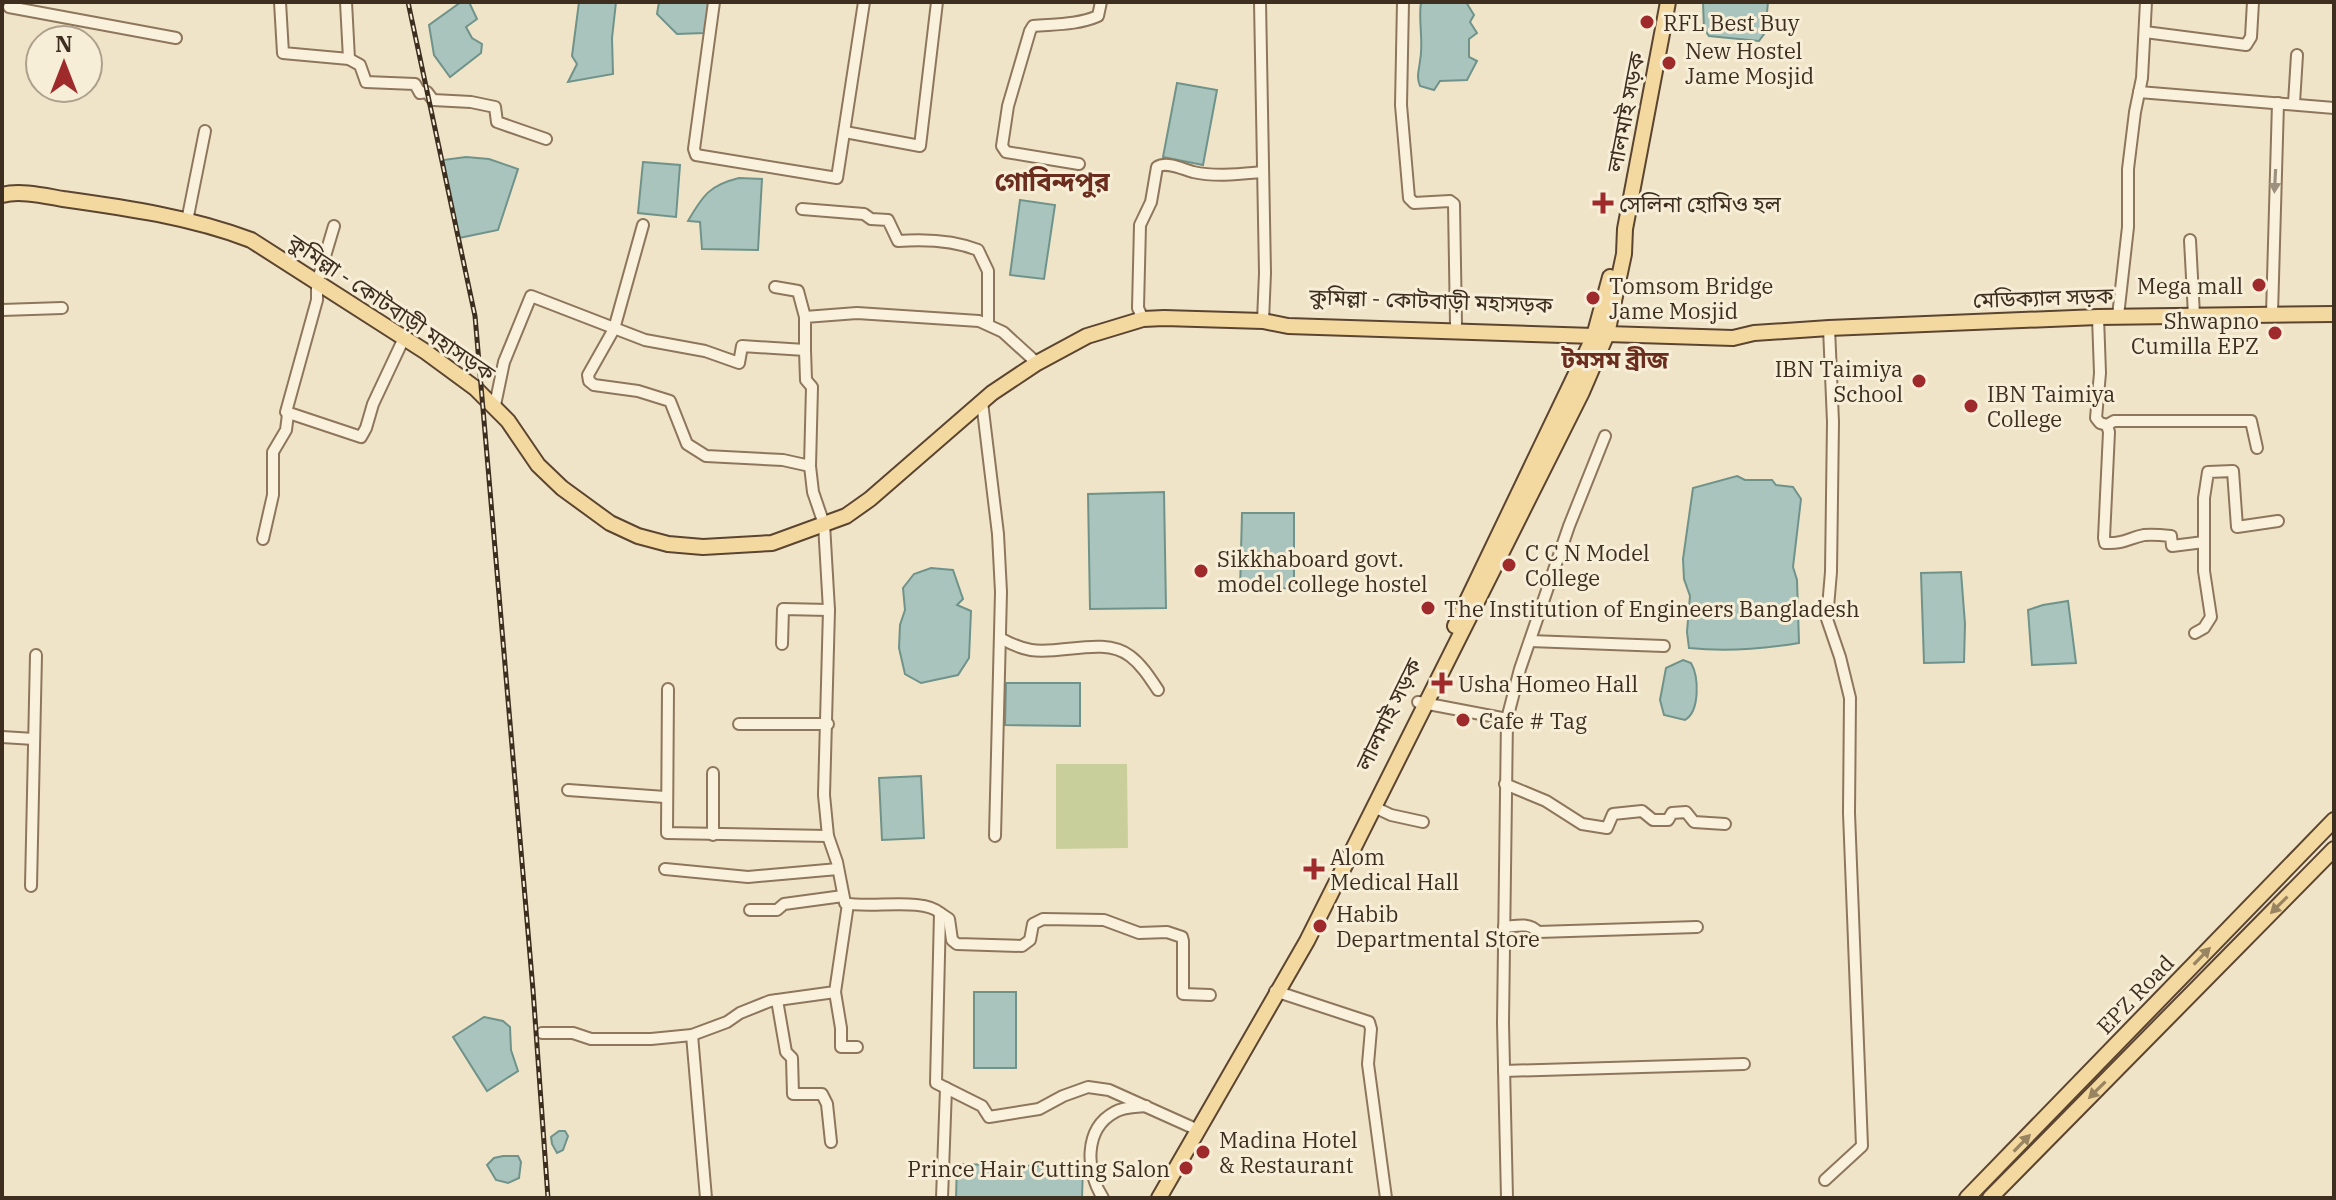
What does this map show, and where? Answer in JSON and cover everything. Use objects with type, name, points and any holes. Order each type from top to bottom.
[{"type":"main road","name":"লালমাই সড়ক","points":[[1276,992],[1422,703],[1602,330],[1616,252],[1625,229],[1668,2]]},
{"type":"main road","name":"কুমিল্লা - কোটবাড়ী মহাসড়ক","points":[[2,195],[50,197],[187,221],[251,240],[404,338],[495,405],[538,465],[562,488],[610,523],[638,536],[668,544],[740,546],[772,543],[846,516],[982,402],[1037,363],[1087,336],[1143,319],[1263,321],[1288,326],[1602,330]]},
{"type":"main road","name":"মেডিক্যাল সড়ক","points":[[1602,330],[1733,338],[1754,333],[1829,328],[2118,316],[2334,314]]},
{"type":"main road","name":"কুমিল্লা - কোটবাড়ী মহাসড়ক","points":[[1440,327],[1456,324],[1602,330]]},
{"type":"main road","name":"লালমাই সড়ক","points":[[1150,1198],[1276,992],[1374,807],[1422,703]]},
{"type":"main road","name":"EPZ Road","points":[[1967,1198],[2334,820]]},
{"type":"main road","name":"EPZ Road","points":[[1990,1198],[2334,849]]},
{"type":"main road","name":"লালমাই সড়ক","points":[[1159,1198],[1195,1128]]},
{"type":"street","points":[[280,2],[283,53],[349,59],[360,65],[366,82],[415,84],[420,93],[427,92],[433,100],[495,107],[497,122],[546,139]]},
{"type":"street","points":[[346,2],[349,59]]},
{"type":"street","points":[[714,2],[694,149],[696,155],[837,178],[864,2]]},
{"type":"street","points":[[845,132],[920,146],[937,2]]},
{"type":"street","points":[[1079,164],[1006,152],[1002,146],[1008,106],[1033,26],[1056,26],[1089,20],[1098,16],[1101,2]]},
{"type":"street","points":[[1260,2],[1263,321]]},
{"type":"street","points":[[1403,2],[1401,105],[1409,198],[1414,203],[1450,201],[1454,204],[1456,324]]},
{"type":"street","points":[[2118,316],[2128,227],[2128,169],[2139,92],[2146,2]]},
{"type":"street","points":[[2145,32],[2246,45],[2251,37],[2253,2]]},
{"type":"street","points":[[2,17],[11,5],[176,38]]},
{"type":"street","points":[[2294,103],[2297,55]]},
{"type":"street","points":[[2139,92],[2334,108]]},
{"type":"street","points":[[2272,314],[2278,103]]},
{"type":"street","points":[[187,221],[205,131]]},
{"type":"street","points":[[1143,319],[1138,308],[1140,225],[1151,202],[1157,167],[1164,164],[1196,173],[1225,175],[1263,172]]},
{"type":"street","points":[[802,209],[864,214],[871,219],[888,220],[898,241],[928,239],[978,250],[988,271],[988,324]]},
{"type":"street","points":[[643,225],[614,329],[588,375],[589,381],[594,385],[638,391],[670,401],[687,444],[706,456],[783,460],[810,466]]},
{"type":"street","points":[[263,539],[273,495],[273,452],[286,430],[287,405],[334,226]]},
{"type":"street","points":[[2190,240],[2194,315]]},
{"type":"street","points":[[775,287],[798,291],[805,317],[806,380],[812,387],[810,466],[813,492],[824,524],[829,610],[824,795],[828,836],[846,900],[835,992],[841,1047],[857,1047]]},
{"type":"street","points":[[495,405],[504,362],[531,296],[645,340],[705,351],[739,363],[742,346],[805,350]]},
{"type":"street","points":[[2,310],[62,308]]},
{"type":"street","points":[[805,317],[857,313],[979,321],[1003,332],[1037,363]]},
{"type":"street","points":[[2098,317],[2100,373],[2096,418],[2100,423],[2251,421],[2257,448]]},
{"type":"street","points":[[1825,1180],[1862,1146],[1849,813],[1850,698],[1827,619],[1831,572],[1833,422],[1829,328]]},
{"type":"street","points":[[288,414],[361,437],[404,338]]},
{"type":"street","points":[[982,402],[998,534],[1002,639],[995,836]]},
{"type":"street","points":[[2107,425],[2105,543],[2131,541],[2141,535],[2171,536],[2172,546],[2204,542]]},
{"type":"street","points":[[1507,1198],[1504,927],[1507,719],[1569,526],[1605,436]]},
{"type":"street","points":[[2195,633],[2204,628],[2211,617],[2204,571],[2204,498],[2208,472],[2233,471],[2237,527],[2278,521]]},
{"type":"street","points":[[782,644],[783,609],[829,610]]},
{"type":"street","points":[[1002,639],[1034,651],[1110,648],[1128,654],[1143,668],[1158,690]]},
{"type":"street","points":[[1530,641],[1664,646]]},
{"type":"street","points":[[31,886],[36,655]]},
{"type":"street","points":[[668,689],[667,833],[828,836]]},
{"type":"street","points":[[1422,703],[1507,719]]},
{"type":"street","points":[[739,724],[828,724]]},
{"type":"street","points":[[2,737],[34,739]]},
{"type":"street","points":[[713,773],[713,835]]},
{"type":"street","points":[[1505,784],[1546,801],[1591,827],[1607,828],[1613,814],[1642,811],[1653,820],[1668,820],[1672,813],[1686,812],[1694,822],[1725,824]]},
{"type":"street","points":[[568,790],[665,797]]},
{"type":"street","points":[[1374,807],[1391,815],[1423,822]]},
{"type":"street","points":[[665,869],[748,877],[838,869]]},
{"type":"street","points":[[750,910],[777,910],[784,904],[846,900],[934,908],[949,919],[952,940],[957,944],[1022,946],[1030,940],[1033,924],[1043,919],[1104,920],[1139,933],[1171,933],[1182,937],[1183,994],[1210,995]]},
{"type":"street","points":[[940,913],[936,1083],[982,1106],[985,1114],[993,1118],[1039,1109],[1088,1087],[1109,1090],[1195,1128]]},
{"type":"street","points":[[1504,927],[1527,925],[1538,932],[1697,927]]},
{"type":"street","points":[[542,1033],[573,1033],[591,1039],[692,1035],[777,1000],[835,992]]},
{"type":"street","points":[[1276,992],[1369,1022],[1368,1064],[1386,1198]]},
{"type":"street","points":[[777,1000],[786,1052],[792,1058],[793,1094],[822,1094],[827,1104],[831,1142]]},
{"type":"street","points":[[692,1035],[706,1198]]},
{"type":"street","points":[[1504,1071],[1744,1064]]},
{"type":"street","points":[[942,1198],[946,1088]]},
{"type":"street","points":[[1103,1198],[1093,1170],[1090,1152],[1092,1137],[1100,1123],[1116,1111],[1148,1106]]},
{"type":"green space","points":[[1056,764],[1127,764],[1128,848],[1056,849]]},
{"type":"water","points":[[461,2],[469,2],[477,19],[466,27],[472,38],[482,44],[481,53],[450,77],[434,55],[429,25]]},
{"type":"water","points":[[579,2],[616,2],[612,38],[613,74],[568,82],[577,64],[572,56]]},
{"type":"water","points":[[659,2],[709,2],[704,33],[677,34],[657,14]]},
{"type":"water","points":[[1421,2],[1466,2],[1474,15],[1470,22],[1477,33],[1469,39],[1469,57],[1477,61],[1467,80],[1440,81],[1434,90],[1420,86]]},
{"type":"water","points":[[1703,2],[1768,2],[1764,34],[1759,41],[1709,36],[1704,29]]},
{"type":"water","points":[[1177,83],[1217,90],[1203,165],[1163,157]]},
{"type":"water","points":[[466,157],[489,159],[518,169],[498,230],[459,238],[443,160]]},
{"type":"water","points":[[643,162],[680,165],[676,217],[638,213]]},
{"type":"water","points":[[739,178],[762,179],[758,250],[702,249],[700,222],[688,221],[708,192]]},
{"type":"water","points":[[1020,200],[1055,205],[1044,279],[1010,275]]},
{"type":"water","points":[[1737,476],[1745,480],[1772,480],[1776,485],[1793,487],[1801,499],[1793,567],[1797,580],[1799,643],[1744,649],[1689,648],[1690,596],[1684,579],[1683,559],[1693,488]]},
{"type":"water","points":[[1164,492],[1166,608],[1090,609],[1088,494]]},
{"type":"water","points":[[1242,513],[1294,513],[1294,588],[1240,590]]},
{"type":"water","points":[[931,568],[953,570],[963,599],[957,605],[971,611],[969,658],[958,675],[921,683],[905,674],[899,648],[900,625],[905,610],[903,588],[914,574]]},
{"type":"water","points":[[1961,572],[1964,662],[1924,663],[1921,573]]},
{"type":"water","points":[[2068,601],[2076,663],[2032,665],[2028,610]]},
{"type":"water","points":[[1683,660],[1691,663],[1697,685],[1696,702],[1685,720],[1664,715],[1660,700],[1666,668]]},
{"type":"water","points":[[1006,683],[1080,683],[1080,726],[1005,725]]},
{"type":"water","points":[[921,776],[924,838],[882,840],[879,778]]},
{"type":"water","points":[[974,992],[1016,992],[1016,1068],[974,1068]]},
{"type":"water","points":[[484,1017],[503,1021],[510,1027],[511,1050],[518,1071],[487,1091],[453,1037]]},
{"type":"water","points":[[565,1131],[568,1136],[563,1150],[557,1153],[551,1137]]},
{"type":"water","points":[[518,1156],[521,1162],[519,1178],[508,1183],[496,1180],[487,1165],[494,1158]]},
{"type":"water","points":[[957,1164],[1083,1167],[1082,1198],[956,1198]]},
{"type":"railway","points":[[408,2],[475,316],[548,1198]]},
{"type":"place","name":"RFL Best Buy","points":[[1647,22]]},
{"type":"place","name":"New Hostel Jame Mosjid","points":[[1669,63]]},
{"type":"place","name":"সেলিনা হোমিও হল","points":[[1603,203]]},
{"type":"place","name":"Mega mall","points":[[2259,285]]},
{"type":"place","name":"Tomsom Bridge Jame Mosjid","points":[[1593,298]]},
{"type":"place","name":"Shwapno Cumilla EPZ","points":[[2275,333]]},
{"type":"place","name":"IBN Taimiya School","points":[[1919,381]]},
{"type":"place","name":"IBN Taimiya College","points":[[1971,406]]},
{"type":"place","name":"C C N Model College","points":[[1509,565]]},
{"type":"place","name":"Sikkhaboard govt. model college hostel","points":[[1201,571]]},
{"type":"place","name":"The Institution of Engineers Bangladesh","points":[[1428,608]]},
{"type":"place","name":"Usha Homeo Hall","points":[[1442,683]]},
{"type":"place","name":"Cafe # Tag","points":[[1463,720]]},
{"type":"place","name":"Alom Medical Hall","points":[[1314,869]]},
{"type":"place","name":"Habib Departmental Store","points":[[1320,926]]},
{"type":"place","name":"Madina Hotel & Restaurant","points":[[1203,1152]]},
{"type":"place","name":"Prince Hair Cutting Salon","points":[[1186,1168]]},
{"type":"district","name":"গোবিন্দপুর","points":[[1052,181]]},
{"type":"district","name":"টমসম ব্রীজ","points":[[1615,359]]}]
